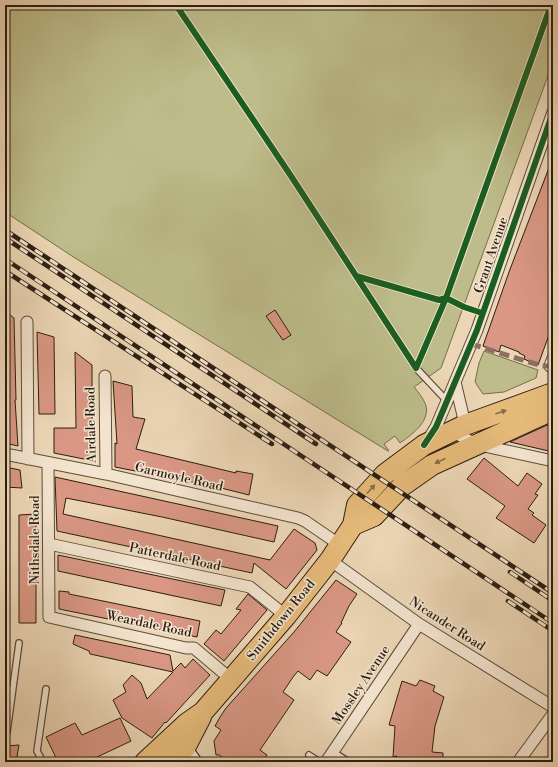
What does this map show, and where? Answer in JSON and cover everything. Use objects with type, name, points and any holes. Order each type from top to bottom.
[{"type":"highway","name":"Smithdown Road","points":[[171,762],[184,749],[186,724],[203,712],[286,616],[335,552],[353,525],[357,505],[385,474],[452,424],[553,393]]},
{"type":"highway","points":[[353,525],[374,516],[397,490],[432,465],[553,410]]},
{"type":"highway","name":"Smithdown Road","points":[[145,762],[184,749]]},
{"type":"street","name":"Grant Avenue","points":[[452,424],[447,401],[476,330],[549,137],[553,112]]},
{"type":"street","points":[[27,322],[28,459]]},
{"type":"street","name":"Airdale Road","points":[[105,376],[106,474]]},
{"type":"street","points":[[455,382],[452,424],[476,444],[553,462]]},
{"type":"street","name":"Garmoyle Road","points":[[5,454],[106,474],[298,518],[305,521],[335,552]]},
{"type":"street","name":"Nithsdale Road","points":[[48,463],[49,617]]},
{"type":"street","name":"Patterdale Road","points":[[49,544],[250,587],[286,616]]},
{"type":"street","name":"Nicander Road","points":[[335,552],[419,624],[553,707]]},
{"type":"street","name":"Weardale Road","points":[[49,617],[186,648],[194,648],[232,680]]},
{"type":"street","name":"Mossley Avenue","points":[[326,762],[419,624]]},
{"type":"street","points":[[518,762],[553,714]]},
{"type":"lane","points":[[416,368],[447,401]]},
{"type":"lane","points":[[7,732],[20,643]]},
{"type":"lane","points":[[43,762],[37,751],[46,689]]},
{"type":"lane","points":[[5,690],[12,690]]},
{"type":"lane","points":[[332,752],[349,762]]},
{"type":"lane","points":[[309,755],[320,762]]},
{"type":"shaded area","points":[[5,5],[553,5],[553,62],[441,368],[414,387],[426,406],[425,417],[419,428],[400,443],[395,436],[384,444],[388,451],[75,258],[5,212]]},
{"type":"shaded area","points":[[484,351],[538,370],[536,378],[504,392],[483,394],[475,382],[479,363]]},
{"type":"building","points":[[552,160],[553,324],[538,365],[524,359],[525,356],[519,352],[501,345],[499,352],[483,346],[509,272]]},
{"type":"building","points":[[275,310],[291,335],[283,340],[266,316]]},
{"type":"building","points":[[5,311],[14,318],[15,400],[18,446],[5,443]]},
{"type":"building","points":[[37,332],[54,337],[55,414],[39,414]]},
{"type":"building","points":[[75,352],[92,365],[94,461],[54,453],[54,428],[76,428]]},
{"type":"building","points":[[113,381],[132,386],[133,417],[145,419],[136,449],[236,473],[236,471],[253,474],[249,495],[217,487],[115,467],[115,443],[117,444]]},
{"type":"building","points":[[553,423],[553,452],[510,442],[545,426]]},
{"type":"building","points":[[484,458],[518,486],[527,473],[542,484],[535,494],[538,495],[528,509],[534,513],[532,515],[546,525],[534,543],[496,518],[505,506],[467,479]]},
{"type":"building","points":[[5,467],[20,470],[22,488],[5,487]]},
{"type":"building","points":[[55,477],[278,526],[274,542],[162,517],[66,498],[63,514],[270,560],[294,529],[315,543],[317,550],[286,589],[254,563],[252,573],[57,531]]},
{"type":"building","points":[[36,514],[36,623],[19,623],[19,515]]},
{"type":"building","points":[[58,555],[225,590],[221,606],[58,571]]},
{"type":"building","points":[[336,580],[357,594],[336,632],[351,642],[327,676],[317,670],[310,680],[298,671],[293,677],[283,692],[294,700],[260,750],[267,755],[262,762],[230,762],[219,755],[216,755],[214,741],[221,730],[215,726],[226,708],[294,632]]},
{"type":"building","points":[[59,591],[200,621],[197,637],[59,609]]},
{"type":"building","points":[[248,594],[267,610],[224,661],[204,644],[216,630],[221,634],[241,610],[236,609]]},
{"type":"building","points":[[75,635],[170,655],[173,671],[181,663],[185,668],[193,659],[210,675],[166,723],[165,722],[152,738],[122,718],[113,700],[126,692],[123,685],[132,675],[141,683],[147,699],[173,672],[90,654],[89,651],[73,644]]},
{"type":"building","points":[[420,680],[435,686],[433,691],[444,697],[435,726],[432,752],[443,753],[443,762],[396,762],[397,756],[393,757],[395,726],[389,725],[402,681],[416,686]]},
{"type":"building","points":[[120,718],[131,741],[95,758],[94,762],[58,762],[46,737],[75,723],[82,735]]},
{"type":"building","points":[[19,745],[16,762],[5,761],[5,746]]},
{"type":"railway","points":[[5,230],[553,593]]},
{"type":"railway","points":[[5,238],[316,444]]},
{"type":"railway","points":[[5,259],[553,623]]},
{"type":"railway","points":[[5,271],[272,444]]},
{"type":"railway","points":[[510,572],[553,601]]},
{"type":"railway","points":[[508,601],[553,631]]},
{"type":"marked path","points":[[471,344],[542,366],[550,366]]},
{"type":"cycle path","points":[[176,5],[291,176],[416,368],[446,298],[551,5]]},
{"type":"cycle path","points":[[424,445],[436,427],[477,330],[553,112]]},
{"type":"cycle path","points":[[356,276],[439,300],[446,298],[464,307],[482,313]]}]
